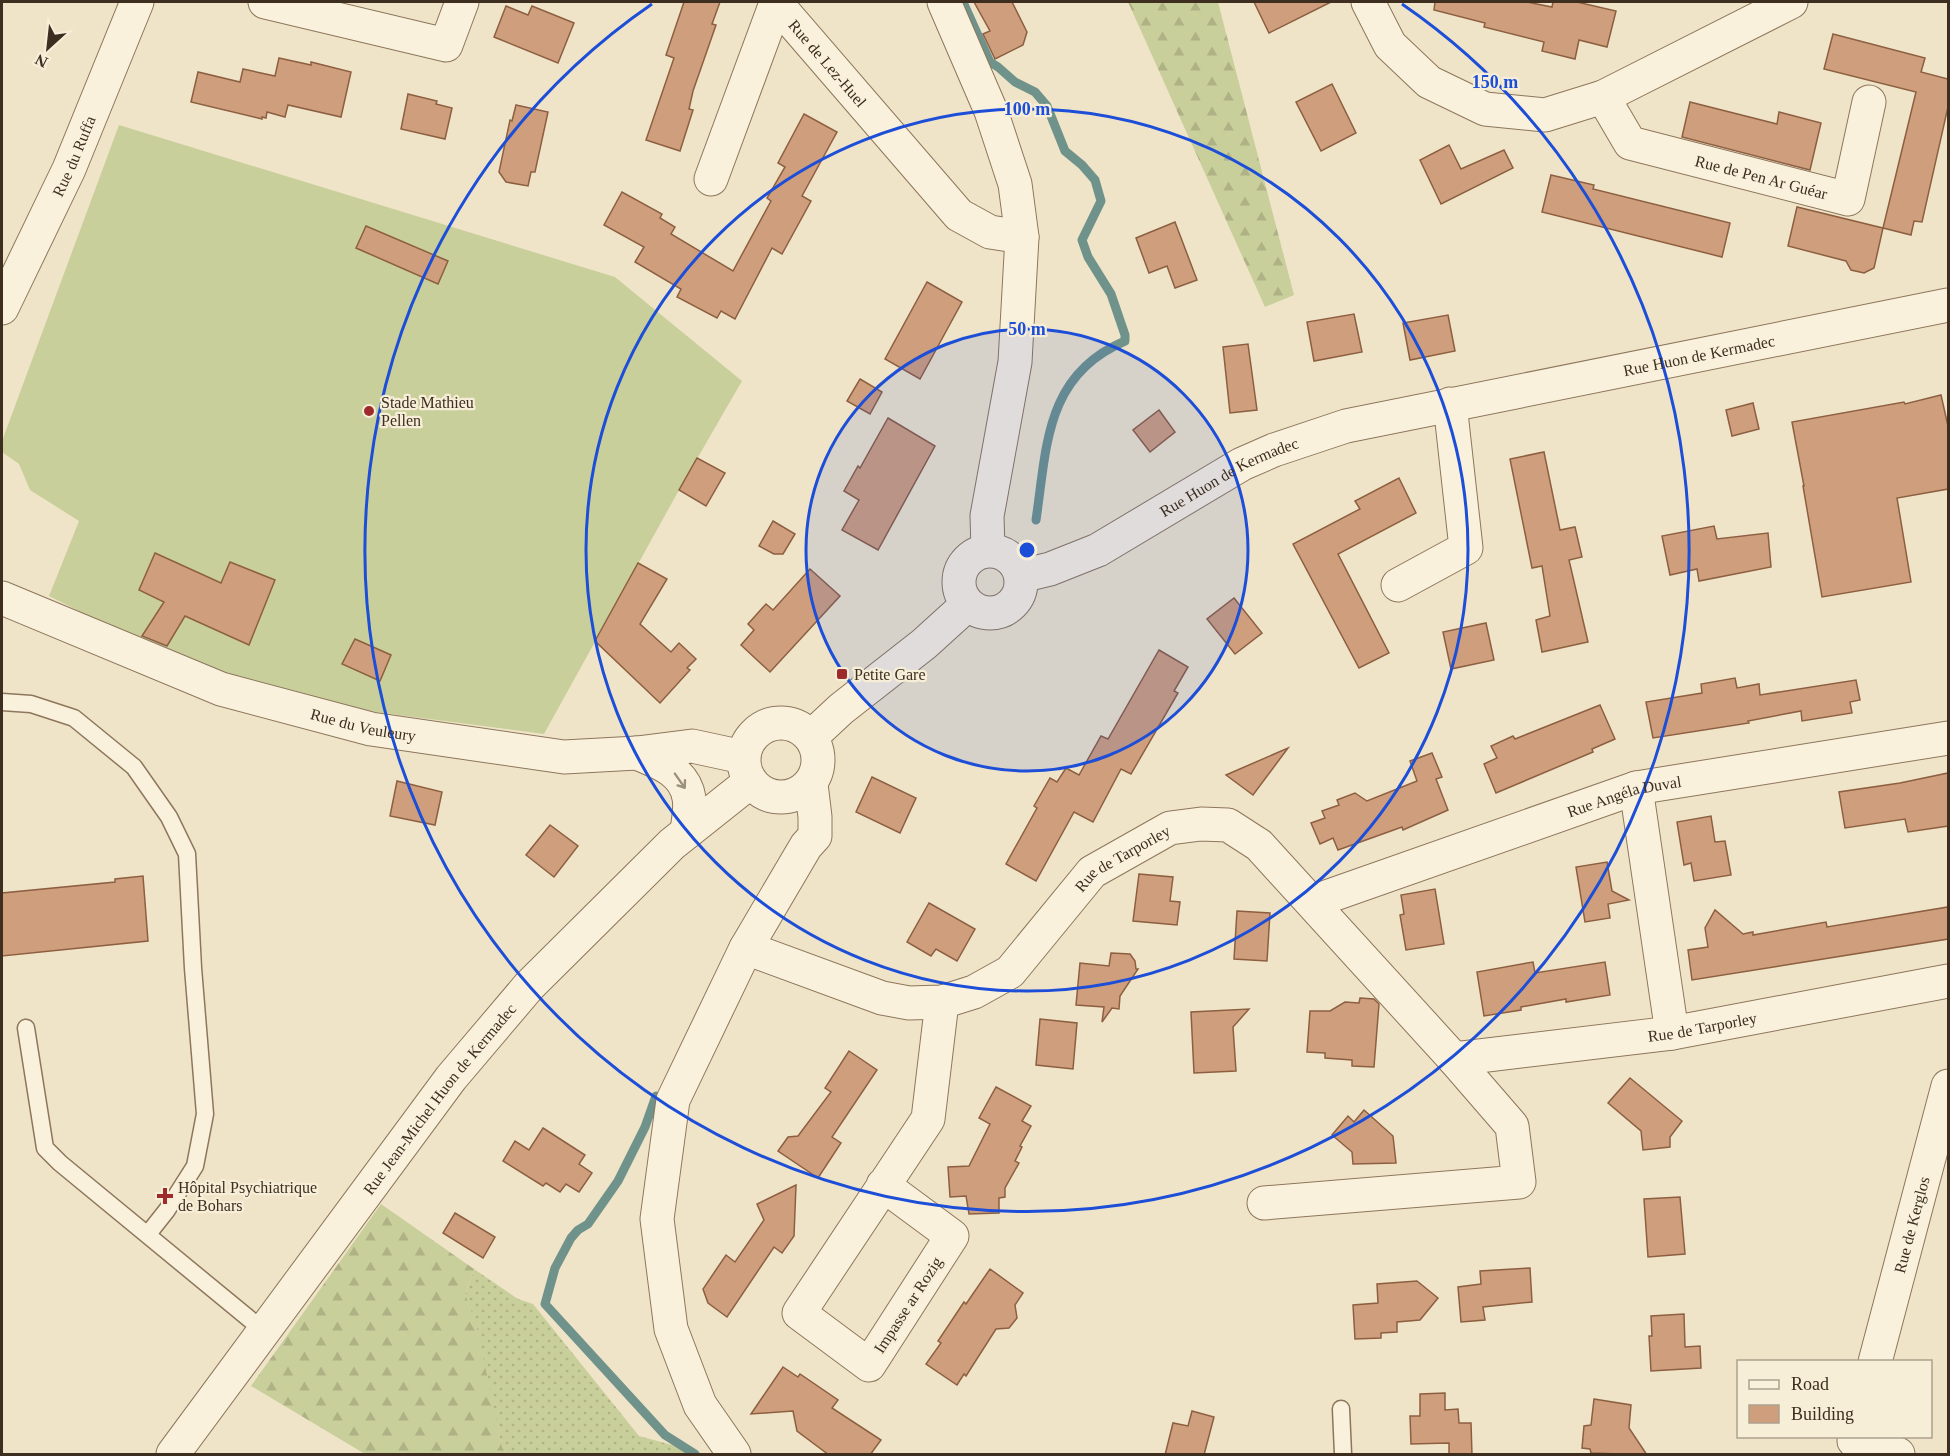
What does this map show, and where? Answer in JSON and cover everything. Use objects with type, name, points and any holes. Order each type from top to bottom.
[{"type":"street","name":"Rue du Ruffa","points":[[2,308],[69,169],[137,2]]},
{"type":"street","points":[[265,2],[446,45],[462,2]]},
{"type":"street","points":[[944,2],[991,111],[1015,184],[1022,237],[1015,362],[987,516],[988,550]]},
{"type":"street","points":[[1368,2],[1390,45],[1429,82],[1485,109],[1545,115],[1603,97],[1791,2]]},
{"type":"street","name":"Rue de Lez-Huel","points":[[711,179],[776,3],[960,215],[990,232],[1022,237]]},
{"type":"street","name":"Rue de Pen Ar Guéar","points":[[1603,97],[1630,143],[1848,199],[1869,102]]},
{"type":"street","name":"Rue Huon de Kermadec","points":[[1021,576],[1050,569],[1098,550],[1242,464],[1274,450],[1346,426],[1948,305]]},
{"type":"street","points":[[1398,585],[1466,548],[1450,405]]},
{"type":"street","points":[[988,550],[1003,553],[1015,562],[1021,576],[1020,592],[1011,606],[997,613],[981,613],[967,604],[958,589],[960,571],[971,556],[988,550]]},
{"type":"street","name":"Rue du Veuleury","points":[[2,598],[221,689],[371,729],[564,757],[637,753],[692,746],[747,769]]},
{"type":"street","points":[[811,737],[841,709],[924,644],[967,604]]},
{"type":"street","points":[[785,722],[800,727],[811,737],[817,748],[819,760],[811,784],[791,796],[780,798],[769,796],[758,790],[747,769],[747,742],[757,731],[770,723],[785,722]]},
{"type":"street","name":"Rue Angéla Duval","points":[[1312,902],[1636,789],[1948,738]]},
{"type":"street","points":[[637,753],[664,764],[681,779],[689,798],[687,832]]},
{"type":"street","name":"Rue Jean-Michel Huon de Kermadec","points":[[173,1455],[451,1078],[522,994],[664,852],[687,832],[747,769]]},
{"type":"street","points":[[734,1455],[700,1405],[671,1329],[657,1219],[674,1100],[746,948],[806,846],[815,836],[811,784]]},
{"type":"street","points":[[1636,789],[1672,1033]]},
{"type":"street","name":"Rue de Tarporley","points":[[746,948],[882,998],[909,1003],[942,1002],[974,992],[1010,972],[1092,872],[1170,828],[1201,824],[1228,825],[1259,845],[1512,1126],[1519,1182],[1264,1203]]},
{"type":"street","name":"Rue de Tarporley","points":[[1454,1059],[1672,1033],[1948,981]]},
{"type":"street","name":"Impasse ar Rozig","points":[[883,1185],[952,1236],[869,1365],[799,1313],[883,1185],[928,1119],[942,1002]]},
{"type":"street","name":"Rue de Kerglos","points":[[1876,1360],[1948,1086]]},
{"type":"street","points":[[1854,1438],[1898,1455]]},
{"type":"lane","points":[[2,702],[31,704],[74,718],[134,767],[170,817],[187,854],[193,968],[206,1114],[195,1166],[167,1210],[148,1234]]},
{"type":"lane","points":[[26,1028],[45,1148],[60,1163],[264,1331]]},
{"type":"lane","points":[[1341,1409],[1343,1455]]},
{"type":"green space","points":[[1128,2],[1218,2],[1294,295],[1265,307]]},
{"type":"green space","name":"Stade Mathieu Pellen","points":[[119,125],[615,277],[742,381],[544,734],[329,706],[186,665],[49,596],[79,521],[30,490],[19,464],[2,452],[2,441]]},
{"type":"green space","points":[[381,1204],[474,1269],[465,1294],[476,1323],[502,1447],[506,1454],[365,1454],[251,1386]]},
{"type":"green space","points":[[474,1269],[518,1299],[533,1304],[639,1436],[705,1454],[506,1454],[502,1447],[465,1294]]},
{"type":"building","points":[[684,2],[720,2],[712,24],[716,25],[693,91],[689,109],[693,110],[680,151],[646,140],[674,58],[666,55]]},
{"type":"building","points":[[974,2],[1012,2],[1027,32],[1023,45],[995,59],[983,34],[990,31]]},
{"type":"building","points":[[1254,2],[1331,2],[1269,33]]},
{"type":"building","points":[[1435,2],[1527,2],[1552,7],[1553,2],[1577,2],[1616,11],[1607,47],[1579,40],[1575,59],[1542,51],[1544,42],[1484,27],[1485,23],[1434,10]]},
{"type":"building","points":[[506,6],[528,15],[532,6],[574,23],[558,63],[494,37]]},
{"type":"building","points":[[1833,34],[1925,58],[1921,72],[1948,79],[1948,107],[1922,222],[1914,221],[1911,235],[1883,228],[1916,92],[1824,69]]},
{"type":"building","points":[[279,58],[311,65],[311,62],[351,72],[341,117],[288,105],[285,117],[267,112],[266,118],[262,117],[262,119],[191,102],[198,72],[240,82],[243,69],[275,76]]},
{"type":"building","points":[[1332,84],[1356,133],[1321,151],[1296,102]]},
{"type":"building","points":[[408,94],[437,101],[436,104],[452,108],[445,139],[401,129]]},
{"type":"building","points":[[1690,102],[1777,124],[1779,112],[1821,123],[1810,170],[1682,137]]},
{"type":"building","points":[[516,105],[548,112],[535,172],[531,172],[528,186],[506,182],[499,172],[510,120],[512,121]]},
{"type":"building","points":[[804,114],[837,132],[802,196],[811,201],[782,254],[772,248],[735,319],[721,311],[717,318],[677,297],[681,289],[635,262],[644,247],[604,225],[622,192],[662,214],[660,218],[675,227],[671,234],[733,271],[771,201],[767,198],[785,167],[778,163]]},
{"type":"building","points":[[1449,145],[1461,169],[1504,150],[1513,168],[1441,204],[1420,160]]},
{"type":"building","points":[[1551,175],[1594,185],[1593,189],[1730,223],[1722,257],[1542,212]]},
{"type":"building","points":[[1797,207],[1883,228],[1874,268],[1864,273],[1851,270],[1846,261],[1788,246]]},
{"type":"building","points":[[1175,222],[1197,280],[1175,288],[1167,266],[1149,273],[1136,238]]},
{"type":"building","points":[[366,226],[448,261],[438,284],[356,248]]},
{"type":"building","points":[[927,282],[962,302],[920,379],[885,359]]},
{"type":"building","points":[[1354,314],[1362,352],[1314,361],[1307,322]]},
{"type":"building","points":[[1448,315],[1455,351],[1410,360],[1403,323]]},
{"type":"building","points":[[1248,344],[1257,410],[1230,413],[1223,347]]},
{"type":"building","points":[[860,379],[882,392],[870,414],[847,401]]},
{"type":"building","points":[[1941,395],[1948,426],[1948,489],[1897,498],[1911,582],[1822,597],[1792,422],[1904,402],[1905,404]]},
{"type":"building","points":[[1753,403],[1759,429],[1732,436],[1726,410]]},
{"type":"building","points":[[1159,410],[1175,432],[1150,452],[1133,430]]},
{"type":"building","points":[[888,418],[935,446],[878,550],[842,530],[859,500],[844,491],[858,466],[860,468]]},
{"type":"building","points":[[1544,452],[1560,530],[1575,527],[1582,557],[1569,560],[1588,642],[1542,652],[1536,620],[1550,616],[1542,566],[1532,568],[1510,459]]},
{"type":"building","points":[[697,458],[725,473],[706,506],[679,490]]},
{"type":"building","points":[[1399,478],[1416,513],[1338,554],[1389,653],[1359,668],[1293,544],[1360,509],[1355,501]]},
{"type":"building","points":[[773,521],[795,534],[783,554],[774,554],[759,546]]},
{"type":"building","points":[[1714,526],[1717,539],[1768,533],[1771,567],[1699,581],[1697,569],[1670,575],[1662,536]]},
{"type":"building","points":[[155,553],[221,583],[230,562],[275,580],[249,645],[185,616],[167,646],[142,636],[164,602],[139,590]]},
{"type":"building","points":[[638,563],[667,579],[640,624],[671,652],[679,643],[696,659],[687,668],[690,670],[660,703],[595,641]]},
{"type":"building","points":[[810,569],[840,596],[770,672],[741,645],[754,630],[748,624],[766,604],[773,610]]},
{"type":"building","points":[[1234,598],[1262,633],[1235,654],[1207,619]]},
{"type":"building","points":[[1486,623],[1494,660],[1451,669],[1443,632]]},
{"type":"building","points":[[355,639],[391,655],[380,681],[342,664]]},
{"type":"building","points":[[1159,650],[1188,667],[1174,691],[1178,693],[1131,774],[1121,769],[1093,822],[1074,812],[1036,881],[1006,864],[1037,808],[1034,806],[1050,778],[1057,782],[1066,768],[1079,775],[1101,736],[1108,739]]},
{"type":"building","points":[[1735,678],[1737,688],[1759,684],[1760,695],[1856,680],[1860,700],[1850,702],[1852,713],[1802,721],[1801,711],[1748,721],[1749,723],[1653,738],[1646,702],[1702,693],[1701,684]]},
{"type":"building","points":[[1600,705],[1615,739],[1592,749],[1593,752],[1496,793],[1484,764],[1497,758],[1491,746],[1513,736],[1515,739]]},
{"type":"building","points":[[1288,748],[1253,795],[1226,775]]},
{"type":"building","points":[[1432,753],[1442,777],[1436,779],[1448,810],[1403,830],[1402,827],[1338,850],[1333,838],[1320,844],[1311,823],[1325,818],[1322,811],[1339,805],[1337,800],[1355,793],[1367,801],[1417,781],[1410,761]]},
{"type":"building","points":[[1948,773],[1948,826],[1908,832],[1905,819],[1845,828],[1839,792]]},
{"type":"building","points":[[872,777],[916,798],[900,833],[856,812]]},
{"type":"building","points":[[397,781],[442,792],[435,825],[390,816]]},
{"type":"building","points":[[1711,816],[1715,842],[1725,841],[1731,875],[1694,881],[1691,863],[1684,865],[1677,822]]},
{"type":"building","points":[[550,825],[578,846],[554,877],[526,855]]},
{"type":"building","points":[[1607,862],[1612,891],[1629,900],[1608,904],[1610,918],[1585,922],[1576,867]]},
{"type":"building","points":[[1139,874],[1173,877],[1170,901],[1180,902],[1177,925],[1133,921]]},
{"type":"building","points":[[143,876],[148,941],[2,956],[2,893],[115,882],[115,879]]},
{"type":"building","points":[[1435,889],[1444,944],[1406,950],[1400,915],[1404,914],[1401,895]]},
{"type":"building","points":[[929,903],[975,929],[957,961],[936,949],[931,956],[907,942]]},
{"type":"building","points":[[1948,907],[1948,939],[1692,980],[1688,950],[1708,947],[1705,928],[1715,910],[1743,934],[1753,932],[1753,935],[1826,922],[1827,927]]},
{"type":"building","points":[[1237,911],[1270,913],[1267,961],[1234,959]]},
{"type":"building","points":[[1111,953],[1130,954],[1138,969],[1120,996],[1119,1009],[1112,1008],[1102,1022],[1104,1007],[1076,1005],[1080,963],[1109,966]]},
{"type":"building","points":[[1533,962],[1535,973],[1605,962],[1610,995],[1566,1002],[1566,999],[1484,1016],[1477,972]]},
{"type":"building","points":[[1360,998],[1374,999],[1379,1004],[1374,1067],[1352,1066],[1352,1060],[1325,1058],[1325,1053],[1307,1052],[1310,1011],[1330,1011],[1345,1002],[1359,1003]]},
{"type":"building","points":[[1249,1009],[1233,1027],[1236,1071],[1194,1073],[1191,1012]]},
{"type":"building","points":[[1040,1019],[1077,1023],[1073,1069],[1036,1065]]},
{"type":"building","points":[[849,1051],[877,1070],[832,1137],[841,1143],[818,1178],[778,1151],[788,1137],[798,1136],[831,1092],[825,1088]]},
{"type":"building","points":[[1630,1078],[1682,1121],[1670,1137],[1670,1147],[1643,1150],[1641,1131],[1608,1103]]},
{"type":"building","points":[[996,1087],[1031,1106],[1022,1121],[1031,1126],[1020,1146],[1022,1147],[1015,1161],[1019,1163],[1005,1188],[1005,1197],[999,1198],[999,1213],[969,1214],[966,1196],[950,1197],[948,1167],[969,1166],[990,1124],[979,1118]]},
{"type":"building","points":[[1364,1110],[1393,1136],[1396,1163],[1353,1164],[1352,1152],[1332,1135],[1348,1116],[1354,1122]]},
{"type":"building","points":[[543,1128],[585,1155],[579,1164],[592,1173],[579,1192],[566,1184],[560,1192],[546,1183],[543,1186],[503,1161],[515,1141],[529,1150]]},
{"type":"building","points":[[796,1185],[794,1236],[782,1253],[774,1247],[727,1317],[708,1303],[703,1289],[726,1255],[735,1262],[764,1220],[757,1204]]},
{"type":"building","points":[[1680,1197],[1685,1254],[1648,1257],[1644,1199]]},
{"type":"building","points":[[455,1213],[495,1237],[483,1258],[443,1233]]},
{"type":"building","points":[[1530,1268],[1532,1302],[1483,1307],[1485,1320],[1461,1322],[1458,1287],[1481,1284],[1480,1271]]},
{"type":"building","points":[[990,1269],[1023,1293],[1015,1305],[1017,1318],[1009,1328],[996,1329],[966,1376],[964,1374],[957,1385],[926,1364],[941,1343],[938,1341],[964,1302],[966,1304]]},
{"type":"building","points":[[1417,1281],[1438,1298],[1420,1320],[1397,1322],[1397,1332],[1381,1333],[1381,1338],[1355,1339],[1353,1305],[1378,1303],[1377,1284]]},
{"type":"building","points":[[1684,1314],[1685,1347],[1700,1346],[1701,1368],[1651,1371],[1649,1336],[1652,1336],[1651,1316]]},
{"type":"building","points":[[783,1367],[798,1377],[800,1374],[838,1400],[832,1408],[881,1440],[870,1455],[829,1455],[797,1431],[793,1411],[751,1414]]},
{"type":"building","points":[[1445,1393],[1445,1410],[1458,1409],[1459,1423],[1471,1423],[1472,1455],[1449,1455],[1449,1443],[1411,1444],[1410,1416],[1420,1416],[1420,1394]]},
{"type":"building","points":[[1594,1399],[1631,1405],[1629,1428],[1647,1455],[1591,1453],[1590,1449],[1582,1448],[1584,1426],[1591,1425]]},
{"type":"building","points":[[1192,1411],[1214,1417],[1204,1455],[1165,1455],[1173,1423],[1188,1426]]},
{"type":"waterway","points":[[963,2],[990,62],[1015,82],[1035,92],[1047,106],[1065,151],[1095,180],[1101,201],[1082,240],[1088,257],[1111,294],[1125,335],[1125,341],[1099,355],[1079,373],[1065,393],[1048,440],[1036,520]]},
{"type":"waterway","points":[[656,1096],[645,1127],[618,1181],[588,1224],[571,1238],[555,1268],[545,1304],[665,1435],[695,1454]]},
{"type":"place","name":"Stade Mathieu Pellen","points":[[369,411]]},
{"type":"place","name":"Petite Gare","points":[[842,674]]},
{"type":"place","name":"Hôpital Psychiatrique de Bohars","points":[[165,1196]]}]
